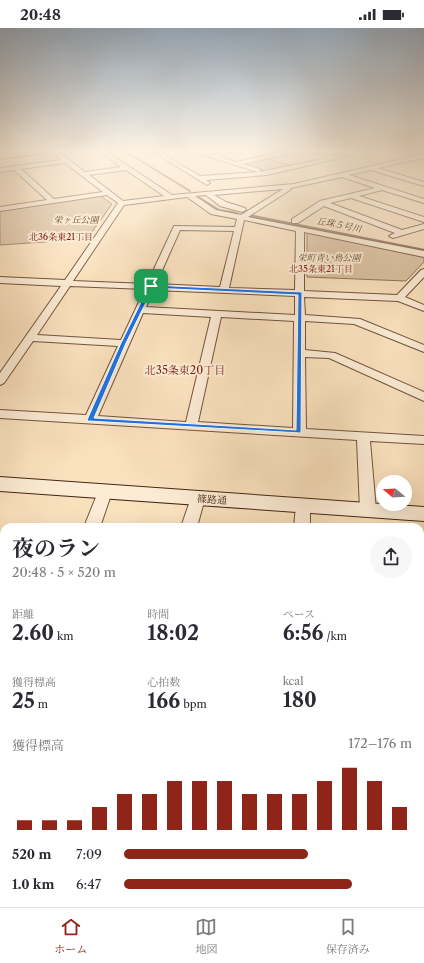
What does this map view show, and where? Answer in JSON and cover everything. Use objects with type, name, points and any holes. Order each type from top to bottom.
[{"type":"street","points":[[41,191],[53,202]]},
{"type":"street","points":[[106,191],[122,203],[227,191]]},
{"type":"street","points":[[161,191],[170,197]]},
{"type":"street","points":[[224,290],[241,218],[285,191]]},
{"type":"street","points":[[299,432],[301,293],[298,226],[323,203],[371,191]]},
{"type":"street","points":[[392,191],[424,201]]},
{"type":"street","points":[[0,210],[109,193]]},
{"type":"street","points":[[207,193],[223,204],[298,226],[424,254]]},
{"type":"street","points":[[188,195],[214,212],[241,218],[385,238],[424,246]]},
{"type":"street","points":[[352,196],[424,220]]},
{"type":"street","points":[[0,380],[122,203]]},
{"type":"street","points":[[323,203],[402,233]]},
{"type":"street","points":[[385,238],[424,226]]},
{"type":"street","points":[[90,420],[177,228],[238,229]]},
{"type":"street","points":[[399,298],[423,275]]},
{"type":"street","points":[[0,280],[399,298],[424,308]]},
{"type":"street","points":[[140,310],[356,321],[422,346]]},
{"type":"street","points":[[191,426],[217,314]]},
{"type":"street","points":[[29,338],[124,343]]},
{"type":"street","points":[[300,353],[331,355],[424,397]]},
{"type":"street","points":[[0,414],[424,440]]},
{"type":"street","points":[[363,436],[368,510]]},
{"type":"street","name":"篠路通","points":[[0,484],[424,514]]},
{"type":"street","points":[[93,523],[105,492]]},
{"type":"street","points":[[190,523],[198,498]]},
{"type":"street","points":[[302,523],[303,506]]},
{"type":"green space","name":"栄ヶ丘公園","points":[[99,196],[112,204],[87,239],[0,245],[0,211]]},
{"type":"green space","name":"栄町青い鳥公園","points":[[310,233],[424,256],[424,262],[406,281],[307,277],[307,234]]},
{"type":"waterway","name":"丘珠５号川","points":[[198,197],[219,210],[231,212]]},
{"type":"waterway","name":"丘珠５号川","points":[[231,212],[235,213]]},
{"type":"waterway","name":"丘珠５号川","points":[[231,212],[238,214]]},
{"type":"waterway","name":"丘珠５号川","points":[[252,216],[424,250]]},
{"type":"district","name":"北36条東21丁目","points":[[61,237]]},
{"type":"district","name":"北35条東21丁目","points":[[321,269]]},
{"type":"district","name":"北35条東20丁目","points":[[185,370]]},
{"type":"route","points":[[151,286],[301,293],[299,432],[90,420],[151,286]]}]
